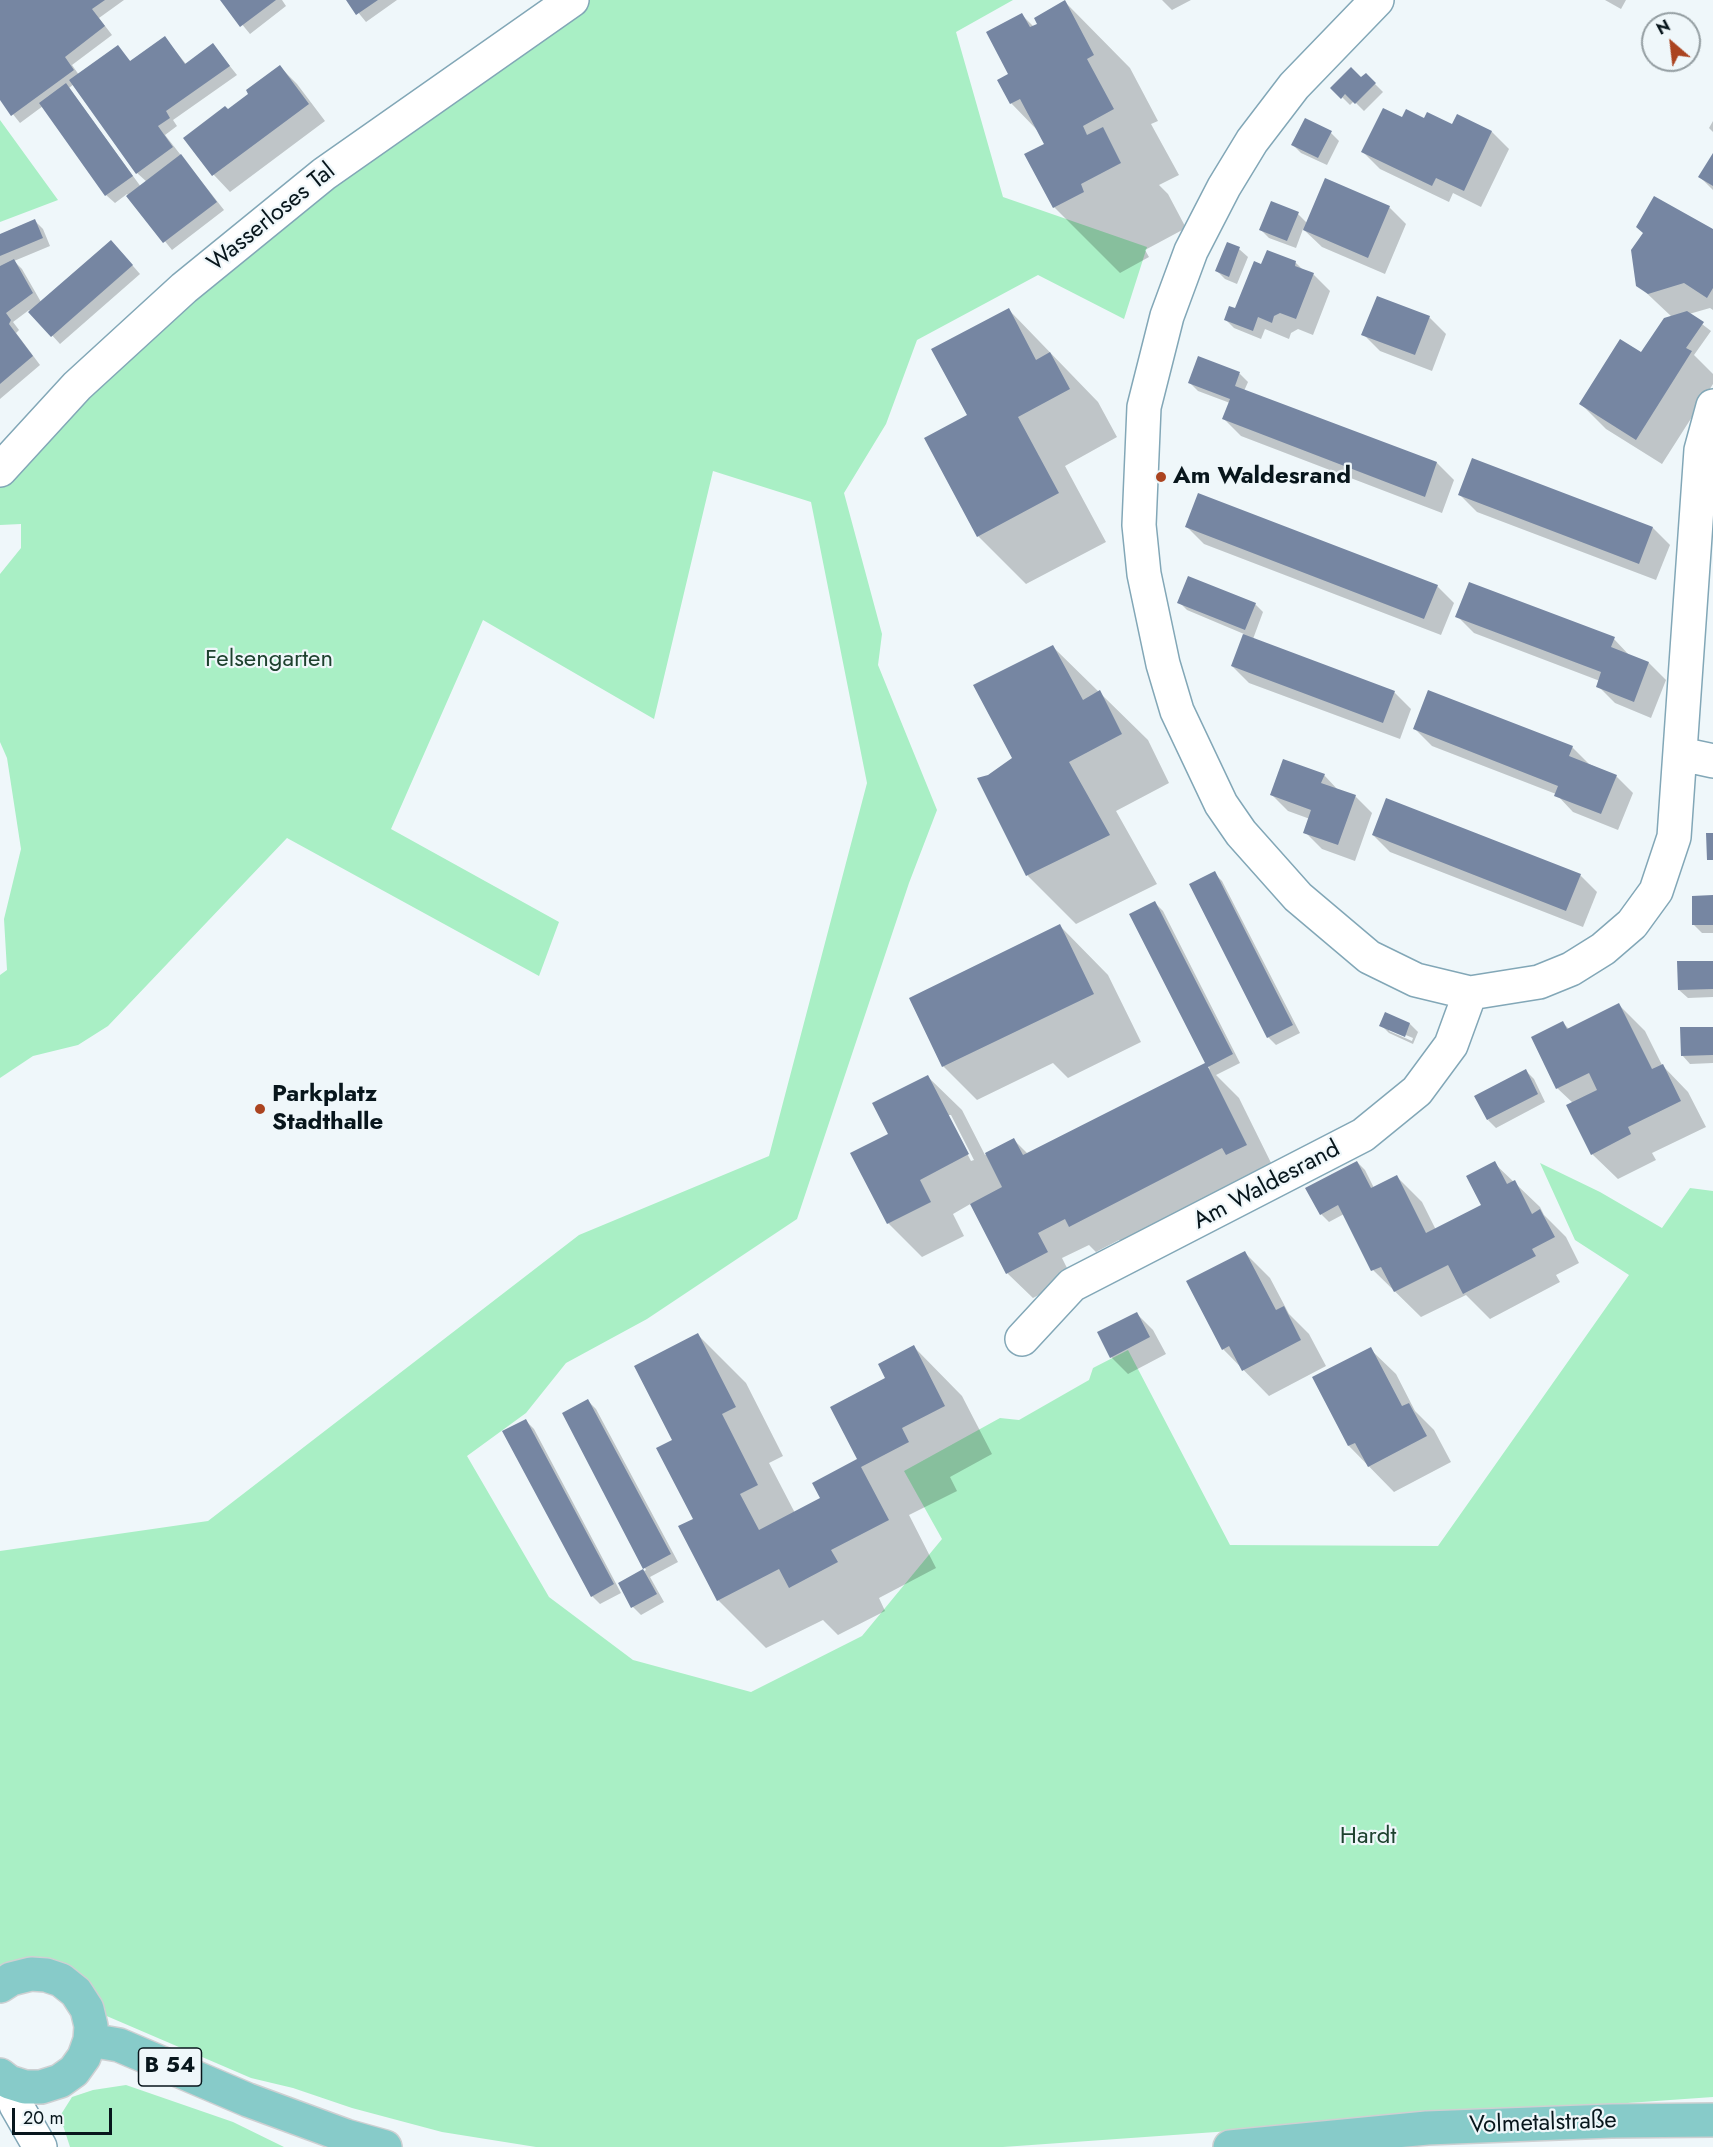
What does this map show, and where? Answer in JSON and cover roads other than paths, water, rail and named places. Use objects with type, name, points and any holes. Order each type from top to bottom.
[{"type":"main road","points":[[0,1986],[11,1979],[31,1974],[46,1975],[61,1980],[76,1992],[87,2009],[91,2026],[90,2040],[84,2057],[74,2071],[60,2081],[41,2087],[25,2087],[4,2078]]},
{"type":"main road","name":"B 54","points":[[90,2040],[119,2045],[248,2100],[346,2136],[385,2147]]},
{"type":"main road","name":"Volmetalstraße","points":[[1230,2147],[1427,2128],[1611,2121],[1713,2120]]},
{"type":"street","name":"Wasserloses Tal","points":[[0,470],[77,386],[184,288],[324,174],[572,0]]},
{"type":"street","points":[[1377,0],[1294,86],[1252,141],[1224,187],[1191,251],[1167,316],[1144,407],[1140,525],[1144,574],[1153,624],[1177,711],[1221,804],[1241,833],[1298,897],[1369,957],[1416,980],[1470,993],[1539,982],[1571,969],[1603,949],[1632,924],[1656,891],[1674,837],[1707,451],[1713,406]]},
{"type":"street","points":[[1681,754],[1713,761]]},
{"type":"street","name":"Am Waldesrand","points":[[1022,1339],[1072,1285],[1363,1135],[1417,1091],[1451,1045],[1470,993]]},
{"type":"street","points":[[4,2078],[16,2105],[38,2142]]},
{"type":"street","points":[[38,2142],[41,2087]]},
{"type":"place","name":"Am Waldesrand","points":[[1161,477]]},
{"type":"place","name":"Parkplatz Stadthalle","points":[[260,1109]]},
{"type":"park label","name":"Felsengarten","points":[[269,660]]},
{"type":"park label","name":"Hardt","points":[[1368,1837]]}]
